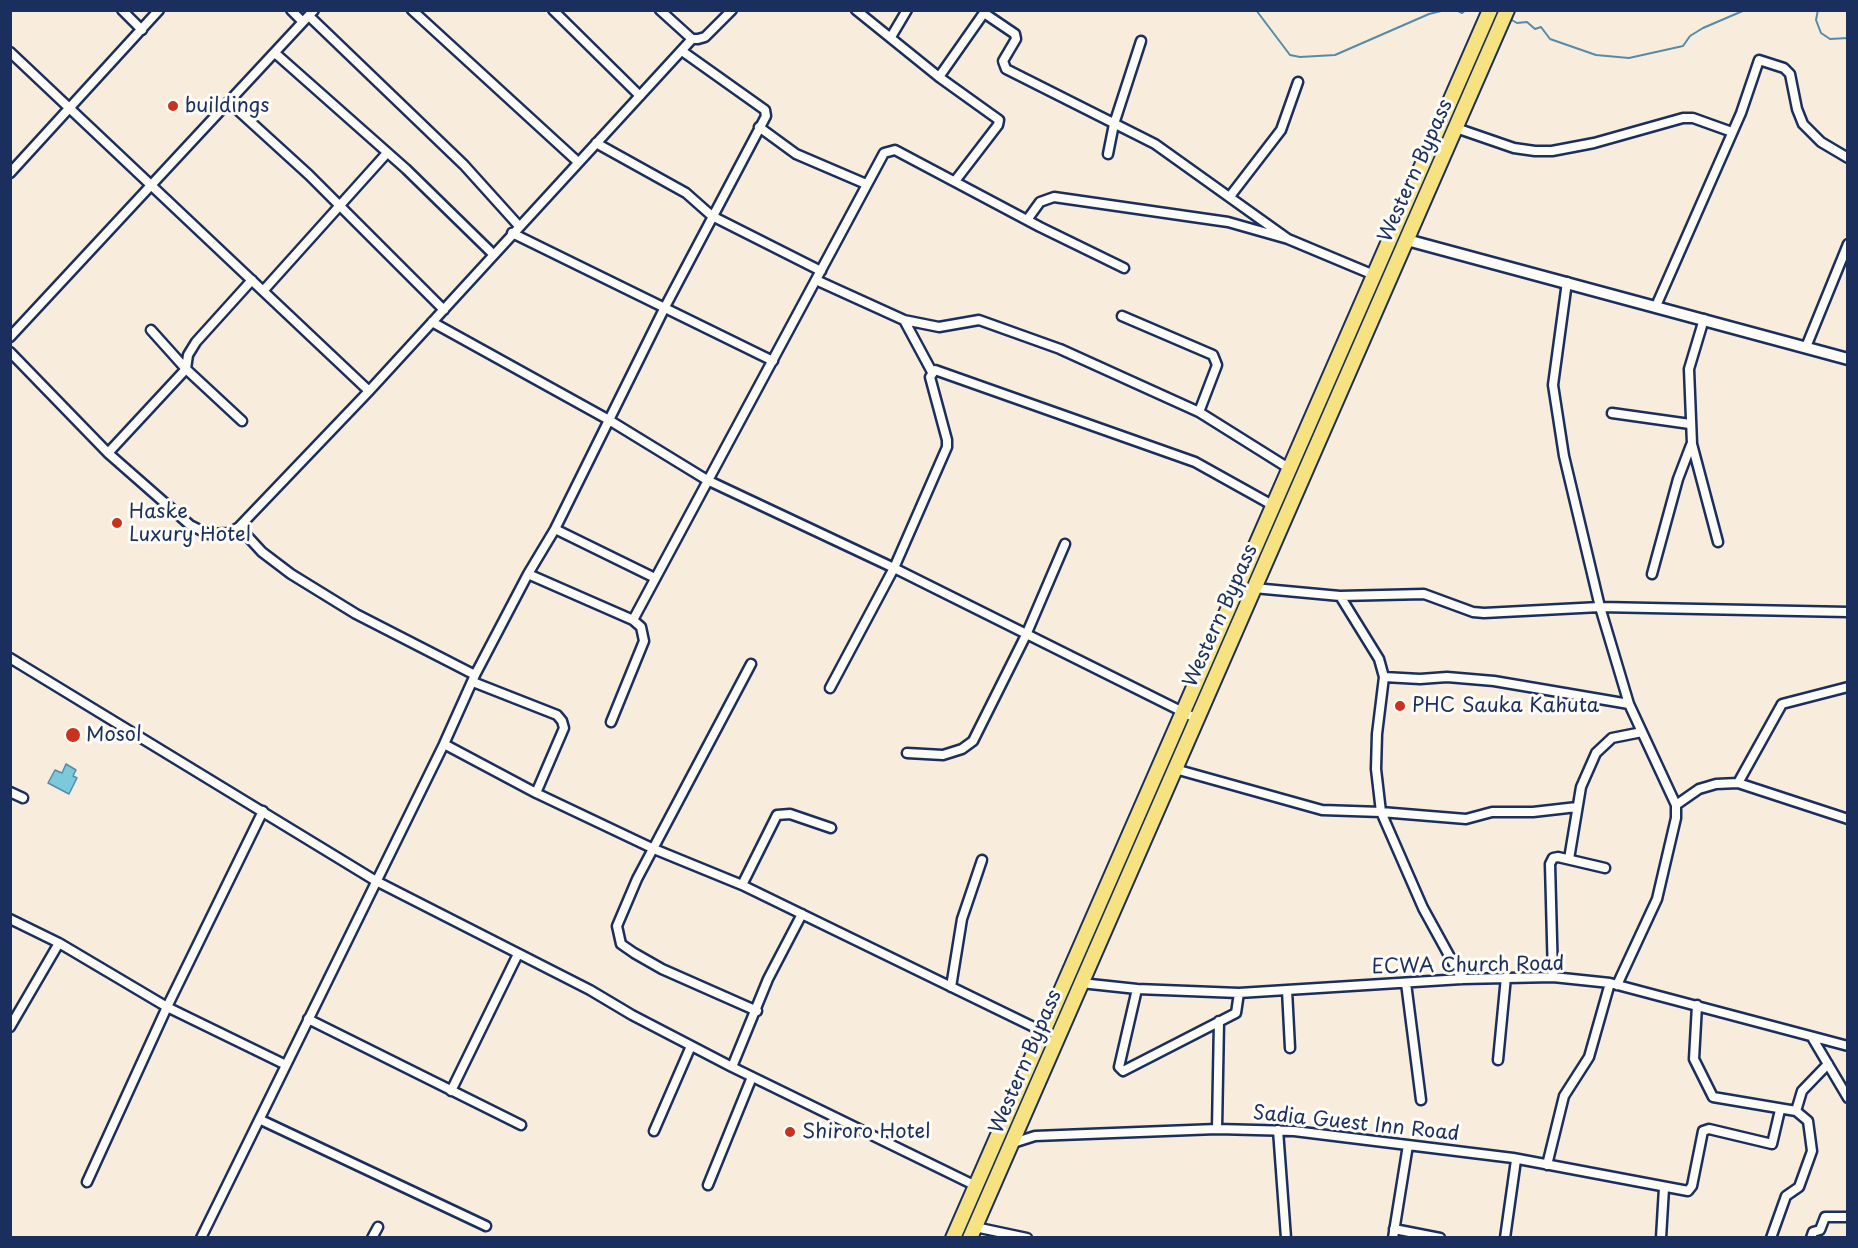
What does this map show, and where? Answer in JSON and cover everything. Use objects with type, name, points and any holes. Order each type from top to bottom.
[{"type":"main road","name":"Western Bypass","points":[[953,1238],[1490,10]]},
{"type":"main road","name":"Western Bypass","points":[[973,1232],[1507,10]]},
{"type":"street","points":[[122,10],[142,30]]},
{"type":"street","points":[[10,173],[71,109],[159,10]]},
{"type":"street","points":[[291,10],[309,16],[464,165],[515,229],[773,361]]},
{"type":"street","points":[[412,10],[578,162]]},
{"type":"street","points":[[553,10],[640,96]]},
{"type":"street","points":[[660,10],[692,39]]},
{"type":"street","points":[[10,352],[108,453],[199,531],[221,535],[239,527],[369,391],[515,229],[692,39],[705,37],[732,10]]},
{"type":"street","points":[[856,10],[939,77],[999,120],[998,126],[955,181]]},
{"type":"street","points":[[891,37],[907,10]]},
{"type":"street","points":[[939,77],[985,12],[1015,34],[1016,39],[1003,61],[1006,69],[1155,144],[1231,195],[1288,239]]},
{"type":"street","points":[[10,337],[154,186],[309,16]]},
{"type":"street","points":[[1108,154],[1114,124],[1141,42]]},
{"type":"street","points":[[201,1238],[261,1120],[474,678],[528,573],[555,529],[665,307],[766,116],[765,110],[682,51]]},
{"type":"street","points":[[10,52],[369,391]]},
{"type":"street","points":[[275,53],[387,153],[493,254]]},
{"type":"street","points":[[1656,306],[1732,132],[1759,60],[1762,59],[1790,74],[1797,109],[1810,132],[1848,158]]},
{"type":"street","points":[[1231,195],[1281,130],[1298,82]]},
{"type":"street","points":[[230,103],[340,205],[444,310]]},
{"type":"street","points":[[1456,128],[1514,148],[1534,151],[1552,151],[1594,143],[1683,118],[1693,118],[1732,132]]},
{"type":"street","points":[[759,127],[796,154],[866,184]]},
{"type":"street","points":[[596,143],[686,193],[712,216],[821,271]]},
{"type":"street","points":[[633,620],[884,153],[891,150],[1124,268]]},
{"type":"street","points":[[263,291],[387,153]]},
{"type":"street","points":[[1027,220],[1040,202],[1054,197],[1228,222],[1288,239],[1374,275]]},
{"type":"street","points":[[1407,240],[1848,359]]},
{"type":"street","points":[[1806,347],[1848,244]]},
{"type":"street","points":[[108,453],[186,369],[188,355],[196,342],[252,280]]},
{"type":"street","points":[[816,280],[904,320],[939,327],[979,320],[1060,350],[1199,412],[1290,469]]},
{"type":"street","points":[[1546,1165],[1564,1096],[1588,1057],[1614,984],[1656,899],[1676,818],[1676,805],[1629,704],[1600,607],[1564,456],[1553,397],[1567,282]]},
{"type":"street","points":[[1122,316],[1214,355],[1217,365],[1199,412]]},
{"type":"street","points":[[830,688],[894,568],[947,447],[930,377],[932,372],[904,320]]},
{"type":"street","points":[[1704,320],[1689,369],[1690,424],[1692,444],[1718,542]]},
{"type":"street","points":[[432,322],[609,420],[707,480],[894,568],[1197,719]]},
{"type":"street","points":[[152,330],[186,369],[242,421]]},
{"type":"street","points":[[932,372],[941,371],[1195,462],[1274,506]]},
{"type":"street","points":[[1612,413],[1690,424]]},
{"type":"street","points":[[1652,574],[1678,479],[1692,444]]},
{"type":"street","points":[[239,527],[262,552],[291,574],[356,614],[474,678],[557,715],[564,728],[536,793]]},
{"type":"street","points":[[555,529],[655,578]]},
{"type":"street","points":[[907,753],[943,755],[962,749],[973,741],[1026,635],[1065,544]]},
{"type":"street","points":[[528,573],[633,620],[641,627],[644,641],[611,722]]},
{"type":"street","points":[[1254,588],[1340,596],[1424,594],[1473,612],[1484,613],[1600,607],[1848,612]]},
{"type":"street","points":[[1340,596],[1375,652],[1384,677],[1377,734],[1376,770],[1381,812],[1423,908],[1462,979]]},
{"type":"street","points":[[10,657],[376,881],[590,990],[732,1067],[976,1186]]},
{"type":"street","points":[[751,664],[654,849],[617,926],[621,944],[663,969],[757,1011]]},
{"type":"street","points":[[1384,677],[1420,679],[1447,677],[1494,681],[1629,704]]},
{"type":"street","points":[[1738,783],[1782,704],[1848,687]]},
{"type":"street","points":[[1569,859],[1584,778],[1603,744],[1612,738],[1642,732]]},
{"type":"street","points":[[444,744],[536,793],[654,849],[742,885],[1044,1032]]},
{"type":"street","points":[[1175,769],[1322,810],[1466,819],[1492,812],[1533,812],[1577,807]]},
{"type":"street","points":[[1676,805],[1699,789],[1716,784],[1738,783],[1848,819]]},
{"type":"street","points":[[10,792],[23,798]]},
{"type":"street","points":[[87,1182],[167,1007],[263,811]]},
{"type":"street","points":[[742,885],[777,815],[790,814],[831,828]]},
{"type":"street","points":[[1552,977],[1550,864],[1553,858],[1558,856],[1605,868]]},
{"type":"street","points":[[951,987],[962,919],[982,860]]},
{"type":"street","points":[[732,1067],[757,1011],[768,979],[802,914]]},
{"type":"street","points":[[10,919],[58,943],[167,1007],[286,1065]]},
{"type":"street","points":[[10,1027],[58,943]]},
{"type":"street","points":[[451,1091],[518,954]]},
{"type":"street","points":[[1498,1060],[1506,977]]},
{"type":"street","name":"ECWA Church Road","points":[[1081,983],[1137,989],[1239,993],[1462,979],[1552,977],[1614,984],[1697,1005],[1813,1039],[1848,1046]]},
{"type":"street","points":[[1406,983],[1421,1100]]},
{"type":"street","points":[[1137,989],[1119,1067],[1123,1071],[1239,1010],[1239,993]]},
{"type":"street","points":[[1287,990],[1290,1048]]},
{"type":"street","points":[[1697,1005],[1694,1059],[1713,1097],[1796,1112],[1808,1121],[1812,1151],[1799,1188],[1786,1196],[1771,1238]]},
{"type":"street","points":[[308,1019],[521,1125]]},
{"type":"street","points":[[1217,1129],[1219,1021]]},
{"type":"street","points":[[1813,1039],[1848,1098]]},
{"type":"street","points":[[654,1131],[691,1046]]},
{"type":"street","points":[[1796,1112],[1802,1091],[1828,1064]]},
{"type":"street","points":[[708,1185],[752,1077]]},
{"type":"street","name":"Sadia Guest Inn Road","points":[[1013,1143],[1035,1136],[1217,1129],[1278,1130],[1516,1160],[1664,1188],[1690,1190],[1705,1129],[1772,1144],[1780,1110]]},
{"type":"street","points":[[1024,1118],[1035,1136]]},
{"type":"street","points":[[261,1120],[486,1226]]},
{"type":"street","points":[[1278,1130],[1286,1238]]},
{"type":"street","points":[[1408,1145],[1394,1233],[1440,1238]]},
{"type":"street","points":[[1505,1238],[1516,1160]]},
{"type":"street","points":[[1661,1238],[1664,1188]]},
{"type":"street","points":[[1811,1238],[1813,1232],[1820,1230],[1824,1218],[1848,1217]]},
{"type":"street","points":[[372,1238],[378,1227]]},
{"type":"street","points":[[973,1232],[1027,1238]]},
{"type":"water","points":[[66,764],[76,770],[73,776],[77,778],[69,794],[48,783],[55,770],[62,773]]},
{"type":"waterway","points":[[1256,10],[1290,55],[1300,57],[1335,55],[1429,14],[1445,10]]},
{"type":"waterway","points":[[1456,10],[1462,13],[1466,10]]},
{"type":"waterway","points":[[1510,19],[1517,23],[1527,22],[1535,29],[1541,27],[1550,39],[1596,55],[1629,58],[1683,46],[1690,36],[1703,28],[1745,10]]},
{"type":"waterway","points":[[1818,10],[1816,20],[1821,33],[1830,39],[1848,38]]},
{"type":"place","name":"buildings","points":[[173,106]]},
{"type":"place","name":"Haske Luxury Hotel","points":[[117,523]]},
{"type":"place","name":"PHC Sauka Kahuta","points":[[1400,706]]},
{"type":"place","name":"Mosol","points":[[73,735]]},
{"type":"place","name":"Shiroro Hotel","points":[[790,1132]]}]
